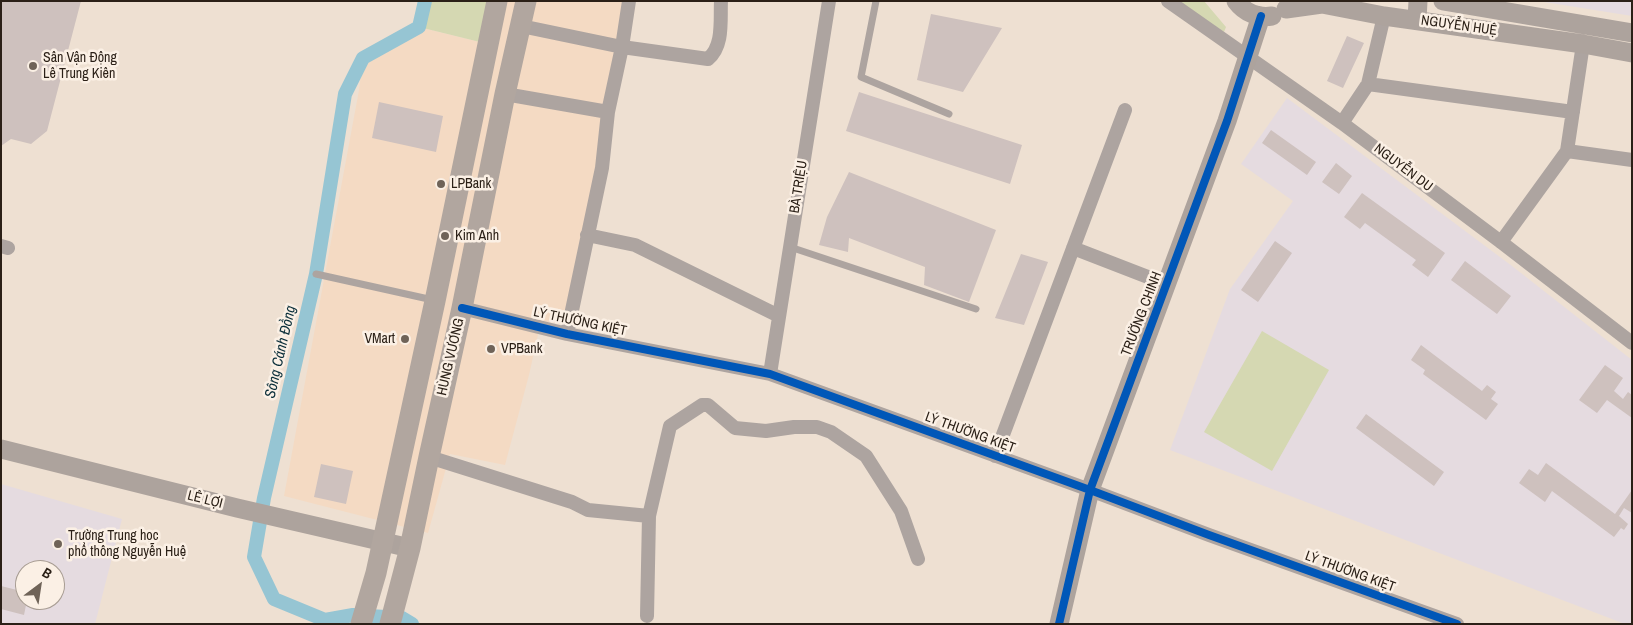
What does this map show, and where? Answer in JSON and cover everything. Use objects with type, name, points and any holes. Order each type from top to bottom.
[{"type":"main road","name":"HÙNG VƯƠNG","points":[[361,624],[376,573],[436,301],[497,1]]},
{"type":"main road","name":"HÙNG VƯƠNG","points":[[390,624],[410,548],[526,1]]},
{"type":"street","points":[[567,334],[602,168],[608,112],[622,47],[629,1]]},
{"type":"street","points":[[521,26],[622,47],[708,59],[714,54],[718,45],[721,1]]},
{"type":"street","name":"BÀ TRIỆU","points":[[770,374],[828,1]]},
{"type":"street","name":"NGUYỄN DU","points":[[1168,1],[1342,123],[1632,343]]},
{"type":"street","points":[[1417,20],[1418,1]]},
{"type":"street","name":"NGUYỄN HUỆ","points":[[1443,1],[1632,32]]},
{"type":"street","points":[[1236,3],[1251,14],[1261,16]]},
{"type":"street","name":"NGUYỄN HUỆ","points":[[1261,16],[1279,14],[1290,5],[1322,4],[1384,16],[1583,44],[1632,53]]},
{"type":"street","name":"TRƯỜNG CHINH","points":[[1059,624],[1090,490],[1227,121],[1261,16]]},
{"type":"street","points":[[1342,123],[1368,84],[1384,16]]},
{"type":"street","points":[[1501,242],[1568,151],[1572,112],[1586,25]]},
{"type":"street","points":[[1368,84],[1572,112]]},
{"type":"street","points":[[479,88],[608,112]]},
{"type":"street","points":[[995,456],[1125,110]]},
{"type":"street","points":[[1568,151],[1632,160]]},
{"type":"street","points":[[587,235],[635,245],[779,316]]},
{"type":"street","points":[[1073,248],[1166,284]]},
{"type":"street","points":[[436,301],[462,308]]},
{"type":"street","name":"LÝ THƯỜNG KIỆT","points":[[462,308],[567,334],[770,374],[1457,624]]},
{"type":"street","points":[[647,616],[649,516],[670,426],[702,405],[708,405],[735,428],[766,431],[794,427],[818,427],[831,432],[866,456],[901,511],[918,559]]},
{"type":"street","name":"LÊ LỢI","points":[[1,449],[237,508],[410,548]]},
{"type":"street","points":[[429,457],[572,502],[588,510],[649,516]]},
{"type":"lane","points":[[876,1],[861,77],[949,114]]},
{"type":"lane","points":[[790,247],[976,309]]},
{"type":"lane","points":[[316,274],[436,301]]},
{"type":"shaded area","points":[[497,1],[629,1],[587,252],[577,326],[541,321],[505,465],[450,454],[428,533],[284,496],[359,90],[363,58],[419,27],[488,44]]},
{"type":"shaded area","points":[[1538,1],[1632,1],[1632,16]]},
{"type":"shaded area","points":[[1287,98],[1512,266],[1632,360],[1631,624],[1625,624],[1170,450],[1230,289],[1293,201],[1241,164]]},
{"type":"shaded area","name":"Trường Trung học phổ thông Nguyễn Huệ","points":[[1,484],[122,519],[95,624],[1,624]]},
{"type":"green space","points":[[425,1],[497,1],[488,44],[419,27]]},
{"type":"green space","points":[[1176,1],[1204,1],[1226,27],[1224,32]]},
{"type":"green space","points":[[1262,331],[1329,370],[1272,471],[1204,432]]},
{"type":"building","name":"Sân Vận Động Lê Trung Kiên","points":[[1,1],[81,1],[47,131],[31,144],[11,139],[1,146]]},
{"type":"building","points":[[931,14],[1002,28],[963,92],[917,80]]},
{"type":"building","points":[[1347,36],[1364,43],[1343,88],[1327,81]]},
{"type":"building","points":[[859,92],[1022,145],[1010,184],[846,131]]},
{"type":"building","points":[[379,102],[443,116],[436,152],[372,138]]},
{"type":"building","points":[[1271,130],[1316,162],[1307,175],[1262,143]]},
{"type":"building","points":[[1336,163],[1352,176],[1339,194],[1322,182]]},
{"type":"building","points":[[849,172],[996,230],[969,302],[924,285],[925,267],[849,238],[848,252],[819,245],[827,217]]},
{"type":"building","points":[[1362,193],[1445,253],[1428,277],[1412,265],[1416,260],[1365,223],[1360,229],[1344,217]]},
{"type":"building","points":[[1275,241],[1292,253],[1258,302],[1241,290]]},
{"type":"building","points":[[1021,254],[1048,262],[1024,325],[995,318]]},
{"type":"building","points":[[1465,261],[1511,296],[1497,314],[1451,280]]},
{"type":"building","points":[[1421,345],[1482,391],[1487,385],[1496,392],[1491,399],[1498,404],[1486,420],[1423,374],[1425,370],[1411,360]]},
{"type":"building","points":[[1605,365],[1623,378],[1614,391],[1623,399],[1628,392],[1632,395],[1632,418],[1607,400],[1597,413],[1579,400]]},
{"type":"building","points":[[1366,414],[1444,472],[1434,486],[1356,428]]},
{"type":"building","points":[[1546,463],[1615,514],[1632,490],[1632,513],[1624,508],[1619,516],[1628,524],[1624,530],[1621,528],[1614,537],[1552,491],[1545,502],[1519,483],[1529,469],[1538,475]]},
{"type":"building","points":[[321,464],[353,471],[346,504],[314,497]]},
{"type":"building","points":[[1,586],[15,590],[15,610],[25,610],[24,615],[1,609]]},
{"type":"waterway","name":"Sông Cánh Đồng","points":[[412,624],[402,618],[353,615],[325,620],[274,599],[254,557],[264,498],[316,274],[345,94],[363,58],[419,27],[425,1]]},
{"type":"cycle path","points":[[1059,624],[1090,490],[1227,121],[1261,16]]},
{"type":"cycle path","points":[[462,308],[567,334],[770,374],[1457,624]]},
{"type":"place","name":"Sân Vận Động Lê Trung Kiên","points":[[33,66]]},
{"type":"place","name":"LPBank","points":[[441,184]]},
{"type":"place","name":"Kim Anh","points":[[445,236]]},
{"type":"place","name":"VMart","points":[[405,339]]},
{"type":"place","name":"VPBank","points":[[491,349]]},
{"type":"place","name":"Trường Trung học phổ thông Nguyễn Huệ","points":[[58,544]]}]
